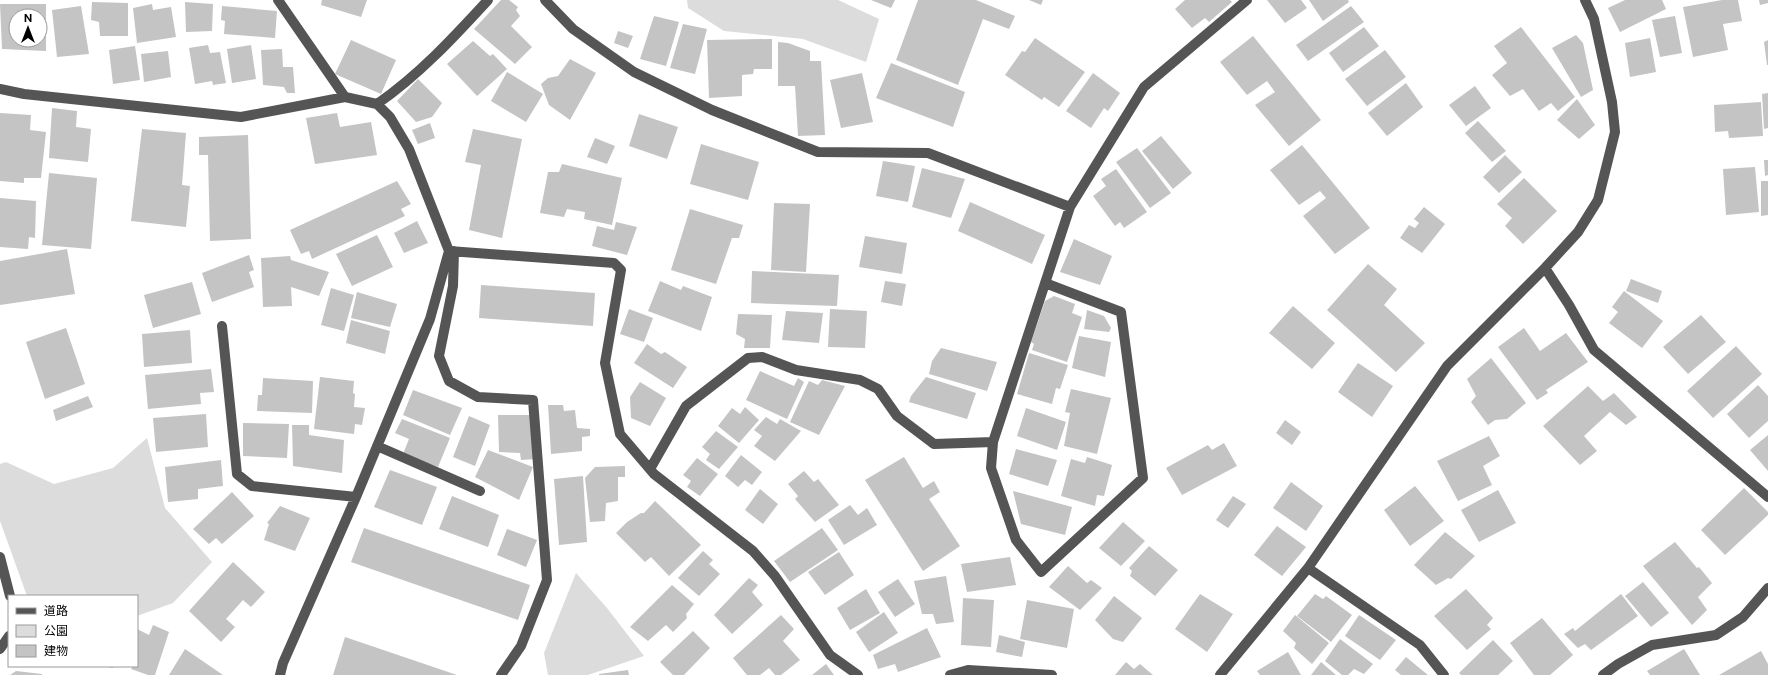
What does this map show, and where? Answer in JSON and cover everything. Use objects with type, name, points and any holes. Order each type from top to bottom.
[{"type":"street","points":[[278,0],[345,97]]},
{"type":"street","points":[[377,104],[393,93],[441,51],[488,0]]},
{"type":"street","points":[[545,0],[573,29],[634,72],[712,110],[818,152],[928,153],[1070,206]]},
{"type":"street","points":[[1045,283],[1122,312],[1143,478],[1041,572],[1016,540],[991,468],[993,442],[1070,206],[1144,87],[1247,0]]},
{"type":"street","points":[[1221,675],[1308,568],[1447,366],[1545,268],[1578,232],[1598,200],[1615,132],[1612,102],[1594,19],[1585,0]]},
{"type":"street","points":[[0,89],[24,94],[241,117],[345,97],[377,104],[390,117],[409,149],[452,251],[453,286],[439,356],[449,381],[478,397],[533,400],[547,580],[521,646],[501,675]]},
{"type":"street","points":[[280,675],[283,663],[356,497],[430,318],[452,251]]},
{"type":"street","points":[[452,251],[614,263],[621,270],[605,363],[620,434],[654,474],[753,551],[775,576],[830,655],[858,675]]},
{"type":"street","points":[[1545,268],[1569,305],[1594,350],[1768,497]]},
{"type":"street","points":[[222,326],[237,474],[252,486],[356,497]]},
{"type":"street","points":[[650,469],[686,406],[748,358],[762,357],[796,370],[860,380],[878,389],[897,416],[934,444],[993,442]]},
{"type":"street","points":[[377,446],[480,491]]},
{"type":"street","points":[[0,557],[10,595]]},
{"type":"street","points":[[1308,568],[1420,645],[1444,675]]},
{"type":"street","points":[[1603,675],[1618,664],[1652,645],[1716,635],[1744,617],[1768,588]]},
{"type":"street","points":[[0,649],[8,637]]},
{"type":"street","points":[[950,675],[968,670],[1052,675]]},
{"type":"green space","points":[[687,0],[838,0],[879,19],[866,62],[803,39],[724,31],[688,8]]},
{"type":"green space","points":[[147,438],[165,508],[212,562],[173,603],[138,616],[138,595],[27,595],[0,521],[0,464],[6,462],[54,484],[113,468]]},
{"type":"green space","points":[[576,573],[607,608],[644,656],[588,675],[548,675],[544,653]]},
{"type":"building","points":[[322,0],[367,0],[361,17],[321,5]]},
{"type":"building","points":[[501,0],[509,0],[518,7],[516,10],[520,16],[511,26],[532,47],[515,64],[474,29]]},
{"type":"building","points":[[871,0],[895,0],[891,8]]},
{"type":"building","points":[[918,0],[976,0],[1015,16],[1009,29],[983,19],[958,85],[896,60]]},
{"type":"building","points":[[1029,0],[1043,0],[1041,5]]},
{"type":"building","points":[[1185,0],[1230,0],[1232,2],[1209,22],[1205,18],[1192,28],[1175,9]]},
{"type":"building","points":[[1267,0],[1301,0],[1307,8],[1285,23]]},
{"type":"building","points":[[1309,0],[1348,0],[1349,2],[1323,21]]},
{"type":"building","points":[[1625,0],[1662,0],[1666,9],[1620,32],[1608,8]]},
{"type":"building","points":[[1722,0],[1738,0],[1742,21],[1723,24],[1728,50],[1693,57],[1683,7]]},
{"type":"building","points":[[1759,0],[1768,0],[1768,3],[1760,5]]},
{"type":"building","points":[[92,2],[128,3],[128,36],[100,36],[99,22],[91,20]]},
{"type":"building","points":[[185,2],[213,4],[212,31],[186,32]]},
{"type":"building","points":[[0,4],[46,4],[46,8],[8,8],[8,48],[46,48],[46,51],[2,49]]},
{"type":"building","points":[[152,4],[153,10],[171,7],[176,37],[137,43],[133,8]]},
{"type":"building","points":[[81,6],[89,54],[57,57],[52,10]]},
{"type":"building","points":[[222,6],[277,11],[275,38],[224,34],[225,21],[221,20]]},
{"type":"building","points":[[1351,6],[1364,22],[1308,61],[1296,45]]},
{"type":"building","points":[[654,16],[679,22],[666,66],[640,59]]},
{"type":"building","points":[[1675,16],[1682,53],[1660,57],[1652,20]]},
{"type":"building","points":[[683,24],[707,29],[695,74],[670,68]]},
{"type":"building","points":[[1364,27],[1379,46],[1343,72],[1329,53]]},
{"type":"building","points":[[1521,27],[1575,97],[1558,111],[1551,103],[1539,111],[1523,89],[1510,96],[1492,75],[1507,63],[1494,46]]},
{"type":"building","points":[[618,31],[633,36],[628,48],[614,43]]},
{"type":"building","points":[[1576,35],[1583,43],[1593,90],[1581,97],[1552,48]]},
{"type":"building","points":[[1253,36],[1321,120],[1289,146],[1255,105],[1275,92],[1267,81],[1247,95],[1220,62]]},
{"type":"building","points":[[1035,38],[1085,72],[1059,107],[1044,97],[1042,100],[1005,75],[1022,51],[1025,52]]},
{"type":"building","points":[[1650,38],[1656,72],[1630,77],[1625,43]]},
{"type":"building","points":[[772,39],[772,69],[754,69],[753,74],[742,75],[742,96],[709,98],[707,40]]},
{"type":"building","points":[[351,40],[396,60],[381,94],[335,74]]},
{"type":"building","points":[[1768,40],[1768,65],[1767,65],[1764,42]]},
{"type":"building","points":[[473,41],[490,56],[493,54],[507,69],[477,96],[447,64]]},
{"type":"building","points":[[778,42],[788,43],[810,51],[810,61],[821,61],[825,135],[798,136],[795,86],[778,86]]},
{"type":"building","points":[[208,45],[210,53],[220,52],[226,83],[213,85],[212,81],[195,84],[189,48]]},
{"type":"building","points":[[251,45],[256,79],[232,83],[227,49]]},
{"type":"building","points":[[135,46],[140,80],[113,84],[109,50]]},
{"type":"building","points":[[282,49],[283,67],[293,67],[295,93],[287,93],[284,87],[263,85],[261,50]]},
{"type":"building","points":[[1385,50],[1406,77],[1367,106],[1345,79]]},
{"type":"building","points":[[168,51],[171,77],[144,82],[141,54]]},
{"type":"building","points":[[570,59],[596,73],[570,120],[549,105],[541,84],[548,78],[558,76]]},
{"type":"building","points":[[891,63],[965,92],[953,127],[876,98]]},
{"type":"building","points":[[507,72],[543,94],[526,122],[491,101]]},
{"type":"building","points":[[862,73],[873,122],[841,128],[830,80]]},
{"type":"building","points":[[1093,73],[1120,93],[1108,111],[1104,108],[1091,128],[1066,111]]},
{"type":"building","points":[[418,79],[442,103],[432,117],[416,122],[397,101]]},
{"type":"building","points":[[1406,83],[1423,107],[1387,136],[1368,113]]},
{"type":"building","points":[[1475,86],[1491,108],[1466,126],[1449,105]]},
{"type":"building","points":[[1768,93],[1768,128],[1764,129],[1762,94]]},
{"type":"building","points":[[1577,99],[1595,125],[1579,139],[1557,120]]},
{"type":"building","points":[[1761,102],[1763,136],[1729,138],[1728,131],[1715,132],[1714,105]]},
{"type":"building","points":[[52,108],[77,111],[76,127],[91,129],[88,162],[49,158]]},
{"type":"building","points":[[0,113],[31,115],[30,130],[46,132],[41,178],[24,178],[24,183],[0,181]]},
{"type":"building","points":[[337,113],[340,127],[371,122],[377,155],[315,164],[306,118]]},
{"type":"building","points":[[639,114],[678,127],[667,159],[629,146]]},
{"type":"building","points":[[1478,121],[1506,151],[1492,162],[1465,133]]},
{"type":"building","points":[[430,123],[435,138],[418,144],[412,130]]},
{"type":"building","points":[[142,129],[186,133],[182,185],[190,186],[186,227],[131,221]]},
{"type":"building","points":[[473,129],[522,139],[502,238],[469,230],[481,165],[465,162]]},
{"type":"building","points":[[248,135],[251,239],[210,241],[208,155],[199,155],[199,137]]},
{"type":"building","points":[[1161,136],[1192,173],[1173,189],[1142,151]]},
{"type":"building","points":[[595,138],[615,146],[607,164],[587,157]]},
{"type":"building","points":[[701,144],[759,162],[748,200],[690,184]]},
{"type":"building","points":[[1302,145],[1370,228],[1335,254],[1303,216],[1326,198],[1320,191],[1299,205],[1270,170]]},
{"type":"building","points":[[1137,148],[1171,193],[1150,208],[1116,162]]},
{"type":"building","points":[[1505,155],[1522,172],[1499,193],[1483,177]]},
{"type":"building","points":[[1764,160],[1768,160],[1768,175],[1765,176]]},
{"type":"building","points":[[883,161],[915,166],[908,202],[876,196]]},
{"type":"building","points":[[562,164],[622,178],[612,225],[584,219],[585,212],[567,209],[564,217],[540,213],[548,172],[559,172]]},
{"type":"building","points":[[1755,167],[1759,212],[1726,215],[1723,169]]},
{"type":"building","points":[[922,168],[965,179],[951,218],[912,207]]},
{"type":"building","points":[[1116,169],[1147,212],[1124,228],[1120,222],[1115,226],[1093,196],[1106,186],[1101,179]]},
{"type":"building","points":[[49,173],[97,178],[91,249],[42,245]]},
{"type":"building","points":[[1524,178],[1557,211],[1523,244],[1505,226],[1512,218],[1497,204]]},
{"type":"building","points":[[397,181],[411,204],[401,209],[405,216],[312,259],[309,251],[301,254],[290,230]]},
{"type":"building","points":[[1761,181],[1768,181],[1768,215],[1761,216]]},
{"type":"building","points":[[0,198],[36,201],[35,238],[29,237],[28,249],[0,247]]},
{"type":"building","points":[[970,202],[1045,235],[1032,264],[958,231]]},
{"type":"building","points":[[774,203],[810,204],[806,272],[771,270]]},
{"type":"building","points":[[1424,207],[1445,224],[1422,253],[1400,238],[1409,225],[1415,228],[1419,223],[1414,219]]},
{"type":"building","points":[[690,209],[743,225],[739,238],[732,238],[716,284],[671,270]]},
{"type":"building","points":[[417,221],[428,243],[404,253],[394,233]]},
{"type":"building","points":[[616,222],[637,227],[627,255],[592,246],[597,226],[614,230]]},
{"type":"building","points":[[377,235],[393,267],[352,286],[336,254]]},
{"type":"building","points":[[865,236],[907,243],[902,274],[859,267]]},
{"type":"building","points":[[1074,239],[1112,256],[1100,285],[1060,272]]},
{"type":"building","points":[[67,249],[75,294],[0,305],[0,261]]},
{"type":"building","points":[[249,255],[254,270],[249,272],[254,287],[212,302],[202,273]]},
{"type":"building","points":[[290,256],[291,260],[329,272],[319,296],[291,287],[292,306],[263,307],[261,258]]},
{"type":"building","points":[[1368,264],[1397,289],[1384,305],[1425,343],[1396,372],[1327,310]]},
{"type":"building","points":[[752,271],[839,275],[837,306],[751,303]]},
{"type":"building","points":[[1631,279],[1662,291],[1658,303],[1626,291]]},
{"type":"building","points":[[660,281],[681,290],[683,286],[712,297],[701,331],[648,311]]},
{"type":"building","points":[[885,281],[906,284],[902,306],[881,302]]},
{"type":"building","points":[[192,282],[201,314],[153,328],[144,295]]},
{"type":"building","points":[[481,285],[595,293],[593,326],[479,318]]},
{"type":"building","points":[[331,288],[354,295],[344,331],[321,325]]},
{"type":"building","points":[[1624,291],[1663,321],[1642,348],[1609,323],[1618,312],[1612,307]]},
{"type":"building","points":[[357,292],[397,304],[390,327],[351,318]]},
{"type":"building","points":[[1054,296],[1075,304],[1072,313],[1082,317],[1067,362],[1032,350],[1034,344],[1031,342],[1045,301]]},
{"type":"building","points":[[1293,306],[1335,343],[1312,369],[1269,333]]},
{"type":"building","points":[[629,309],[653,318],[644,342],[620,334]]},
{"type":"building","points":[[830,309],[867,311],[865,348],[828,347]]},
{"type":"building","points":[[1087,310],[1104,316],[1111,328],[1109,332],[1084,329]]},
{"type":"building","points":[[786,311],[823,313],[819,343],[782,340]]},
{"type":"building","points":[[738,314],[772,315],[770,348],[744,348],[745,339],[736,334]]},
{"type":"building","points":[[1701,315],[1726,342],[1688,374],[1663,347]]},
{"type":"building","points":[[351,320],[390,331],[385,354],[346,343]]},
{"type":"building","points":[[66,328],[85,384],[45,399],[26,342]]},
{"type":"building","points":[[1524,328],[1540,351],[1566,333],[1588,362],[1546,390],[1548,393],[1537,400],[1498,347]]},
{"type":"building","points":[[190,330],[192,363],[144,367],[142,334]]},
{"type":"building","points":[[1079,336],[1111,342],[1105,377],[1072,368]]},
{"type":"building","points":[[647,344],[661,354],[665,352],[687,367],[673,388],[634,363]]},
{"type":"building","points":[[1736,346],[1762,374],[1713,418],[1687,391]]},
{"type":"building","points":[[941,348],[997,362],[987,391],[929,374],[932,361]]},
{"type":"building","points":[[1029,353],[1068,365],[1060,389],[1056,388],[1052,404],[1017,394]]},
{"type":"building","points":[[1491,358],[1526,403],[1507,419],[1495,420],[1488,425],[1471,402],[1476,396],[1467,379]]},
{"type":"building","points":[[1358,363],[1393,386],[1372,417],[1338,392]]},
{"type":"building","points":[[211,369],[214,392],[200,393],[201,404],[148,409],[145,375]]},
{"type":"building","points":[[760,371],[794,386],[798,378],[804,382],[787,419],[746,400]]},
{"type":"building","points":[[320,377],[354,381],[354,407],[365,408],[362,425],[355,424],[354,434],[314,429]]},
{"type":"building","points":[[926,377],[976,393],[967,419],[909,402],[911,396]]},
{"type":"building","points":[[263,378],[313,381],[312,413],[257,411],[258,395],[262,395]]},
{"type":"building","points":[[822,380],[845,386],[819,435],[790,422],[809,381],[818,385]]},
{"type":"building","points":[[640,382],[666,398],[650,426],[631,418],[630,397]]},
{"type":"building","points":[[1758,385],[1768,396],[1768,421],[1749,438],[1727,414]]},
{"type":"building","points":[[1588,386],[1603,401],[1614,393],[1637,417],[1626,425],[1610,412],[1584,436],[1597,451],[1580,465],[1543,426]]},
{"type":"building","points":[[1071,389],[1111,398],[1097,454],[1064,446],[1070,413],[1065,412]]},
{"type":"building","points":[[413,390],[462,408],[450,435],[403,415]]},
{"type":"building","points":[[88,396],[93,407],[56,421],[53,410]]},
{"type":"building","points":[[548,405],[563,405],[564,411],[575,410],[577,428],[590,429],[590,436],[582,437],[582,451],[551,454]]},
{"type":"building","points":[[745,407],[759,420],[739,443],[718,426],[732,408],[740,414]]},
{"type":"building","points":[[1026,408],[1066,422],[1057,450],[1017,436]]},
{"type":"building","points":[[206,414],[208,447],[156,452],[153,418]]},
{"type":"building","points":[[498,415],[533,415],[537,459],[521,460],[520,453],[499,452]]},
{"type":"building","points":[[469,416],[490,425],[475,466],[453,457]]},
{"type":"building","points":[[766,417],[777,424],[780,419],[801,431],[775,461],[754,446],[762,436],[754,430]]},
{"type":"building","points":[[402,419],[450,438],[438,467],[403,454],[409,439],[395,433]]},
{"type":"building","points":[[1285,420],[1301,432],[1292,445],[1276,433]]},
{"type":"building","points":[[243,423],[289,424],[287,458],[243,456]]},
{"type":"building","points":[[292,425],[309,425],[309,435],[344,440],[342,473],[293,466]]},
{"type":"building","points":[[716,431],[738,447],[719,469],[706,460],[710,454],[702,447]]},
{"type":"building","points":[[1768,435],[1768,471],[1750,450]]},
{"type":"building","points":[[1489,436],[1500,456],[1483,466],[1492,485],[1458,501],[1437,461]]},
{"type":"building","points":[[1224,443],[1237,466],[1182,495],[1166,468],[1208,445],[1212,450]]},
{"type":"building","points":[[1016,449],[1057,460],[1048,486],[1009,474]]},
{"type":"building","points":[[488,450],[533,467],[519,500],[475,477]]},
{"type":"building","points":[[741,455],[762,472],[752,485],[745,480],[738,487],[725,476]]},
{"type":"building","points":[[904,457],[923,488],[934,481],[940,492],[929,499],[960,546],[923,571],[865,480]]},
{"type":"building","points":[[1087,457],[1112,465],[1104,496],[1097,495],[1095,506],[1061,496],[1071,459],[1085,463]]},
{"type":"building","points":[[697,458],[718,474],[700,496],[687,487],[691,481],[683,475]]},
{"type":"building","points":[[221,460],[223,486],[198,489],[198,499],[168,502],[165,467]]},
{"type":"building","points":[[625,466],[625,477],[618,477],[618,501],[606,503],[605,521],[590,522],[585,478],[595,467]]},
{"type":"building","points":[[390,470],[437,487],[422,525],[374,507]]},
{"type":"building","points":[[804,471],[814,482],[818,479],[839,505],[815,522],[795,499],[798,496],[788,484]]},
{"type":"building","points":[[583,476],[587,542],[559,545],[554,479]]},
{"type":"building","points":[[1291,482],[1323,506],[1306,531],[1273,508]]},
{"type":"building","points":[[1415,486],[1444,521],[1410,546],[1384,510]]},
{"type":"building","points":[[1744,488],[1768,512],[1768,515],[1725,555],[1701,530]]},
{"type":"building","points":[[760,489],[778,504],[763,524],[745,510]]},
{"type":"building","points":[[1498,490],[1516,523],[1479,542],[1461,510]]},
{"type":"building","points":[[1013,491],[1072,507],[1065,535],[1021,524]]},
{"type":"building","points":[[232,492],[254,516],[222,544],[216,538],[209,544],[193,529]]},
{"type":"building","points":[[452,496],[499,515],[488,547],[439,529]]},
{"type":"building","points":[[1233,496],[1246,504],[1228,528],[1216,520]]},
{"type":"building","points":[[655,501],[701,545],[669,576],[651,557],[645,562],[616,533],[627,522],[641,513],[644,513]]},
{"type":"building","points":[[850,505],[858,515],[867,508],[877,525],[844,545],[828,520]]},
{"type":"building","points":[[280,506],[310,518],[295,551],[264,540],[269,524],[267,523]]},
{"type":"building","points":[[1123,522],[1145,541],[1121,566],[1099,548]]},
{"type":"building","points":[[1277,526],[1306,547],[1282,576],[1254,555]]},
{"type":"building","points":[[364,528],[530,585],[518,620],[351,562]]},
{"type":"building","points":[[822,528],[838,550],[790,582],[774,561]]},
{"type":"building","points":[[507,529],[537,540],[526,567],[497,555]]},
{"type":"building","points":[[1445,532],[1475,556],[1451,579],[1448,578],[1436,585],[1414,565]]},
{"type":"building","points":[[1675,542],[1712,583],[1698,597],[1707,610],[1692,625],[1643,566]]},
{"type":"building","points":[[1149,546],[1178,570],[1155,596],[1130,576],[1132,571],[1129,568]]},
{"type":"building","points":[[703,551],[713,560],[709,564],[720,574],[699,596],[678,578]]},
{"type":"building","points":[[839,552],[854,575],[825,595],[808,572]]},
{"type":"building","points":[[1010,557],[1016,585],[967,592],[961,564]]},
{"type":"building","points":[[233,562],[265,592],[251,607],[243,600],[226,619],[235,627],[221,642],[189,611]]},
{"type":"building","points":[[1068,566],[1087,583],[1091,580],[1102,588],[1080,610],[1049,587]]},
{"type":"building","points":[[946,576],[954,622],[936,624],[933,614],[922,614],[914,581]]},
{"type":"building","points":[[749,578],[758,585],[752,592],[763,605],[732,634],[714,615]]},
{"type":"building","points":[[898,579],[915,604],[895,617],[878,592]]},
{"type":"building","points":[[1643,582],[1669,613],[1651,627],[1625,596]]},
{"type":"building","points":[[672,585],[694,604],[686,614],[687,618],[673,632],[666,625],[648,641],[630,627]]},
{"type":"building","points":[[866,589],[880,613],[850,630],[837,608]]},
{"type":"building","points":[[1466,589],[1493,618],[1487,625],[1491,629],[1467,650],[1434,616]]},
{"type":"building","points":[[1200,594],[1233,614],[1207,652],[1175,629]]},
{"type":"building","points":[[1315,594],[1323,599],[1326,596],[1352,615],[1331,642],[1297,616]]},
{"type":"building","points":[[1621,594],[1638,616],[1591,650],[1585,644],[1578,648],[1564,634],[1573,628],[1575,631]]},
{"type":"building","points":[[1114,596],[1142,618],[1123,642],[1113,639],[1095,620]]},
{"type":"building","points":[[963,598],[994,600],[991,647],[961,645]]},
{"type":"building","points":[[1027,600],[1074,609],[1067,648],[1020,639]]},
{"type":"building","points":[[884,612],[898,633],[869,652],[856,632]]},
{"type":"building","points":[[781,615],[794,629],[783,641],[800,660],[781,675],[775,675],[769,668],[760,675],[747,675],[733,658]]},
{"type":"building","points":[[1295,615],[1329,643],[1312,664],[1294,648],[1296,643],[1283,631]]},
{"type":"building","points":[[1359,615],[1396,640],[1380,660],[1345,636]]},
{"type":"building","points":[[1542,618],[1573,655],[1550,675],[1534,675],[1510,643]]},
{"type":"building","points":[[153,625],[169,632],[155,675],[148,675],[131,669],[132,667],[138,667],[138,630],[149,635]]},
{"type":"building","points":[[927,628],[941,657],[898,672],[895,664],[878,669],[873,655]]},
{"type":"building","points":[[693,631],[710,648],[684,675],[673,675],[660,662]]},
{"type":"building","points":[[999,635],[1025,642],[1022,657],[996,652]]},
{"type":"building","points":[[345,637],[457,675],[333,675]]},
{"type":"building","points":[[1340,639],[1373,664],[1364,674],[1354,669],[1348,675],[1342,675],[1325,661]]},
{"type":"building","points":[[1493,640],[1513,661],[1498,675],[1461,675],[1459,673]]},
{"type":"building","points":[[185,649],[223,675],[169,675]]},
{"type":"building","points":[[1684,649],[1700,675],[1650,675],[1647,671]]},
{"type":"building","points":[[1761,651],[1768,664],[1768,675],[1719,675]]},
{"type":"building","points":[[1288,652],[1301,675],[1260,675],[1257,671]]},
{"type":"building","points":[[1406,657],[1428,675],[1401,675],[1395,670]]},
{"type":"building","points":[[1126,662],[1134,669],[1140,664],[1153,675],[1115,675]]},
{"type":"building","points":[[1321,662],[1336,675],[1311,675]]},
{"type":"building","points":[[826,664],[834,675],[812,675]]},
{"type":"building","points":[[628,670],[629,675],[599,675],[599,674]]},
{"type":"building","points":[[16,671],[42,674],[42,675],[10,675]]}]
